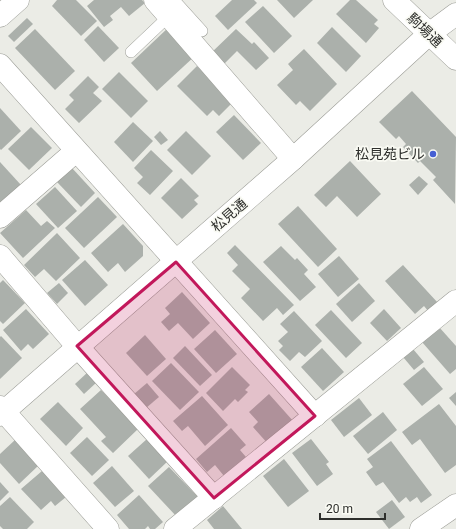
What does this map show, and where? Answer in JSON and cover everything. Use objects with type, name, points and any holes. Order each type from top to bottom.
[{"type":"street","points":[[0,16],[18,0]]},
{"type":"street","name":"駒場通","points":[[394,0],[456,60]]},
{"type":"street","points":[[166,5],[293,159]]},
{"type":"street","name":"松見通","points":[[1,411],[176,262],[293,159],[428,34],[456,14]]},
{"type":"street","points":[[0,65],[315,416]]},
{"type":"street","points":[[0,217],[76,151]]},
{"type":"street","points":[[0,256],[77,346],[214,498]]},
{"type":"street","points":[[175,529],[456,301]]},
{"type":"street","points":[[1,411],[108,529]]},
{"type":"street","points":[[422,529],[456,504]]},
{"type":"lane","points":[[131,52],[166,5],[202,31]]},
{"type":"highlighted area","points":[[176,262],[315,416],[214,498],[77,346]]},
{"type":"building","points":[[57,0],[76,0],[97,21],[81,36],[52,6]]},
{"type":"building","points":[[94,0],[142,0],[145,3],[129,16],[121,7],[110,16],[113,20],[104,27],[87,6]]},
{"type":"building","points":[[232,0],[254,0],[257,3],[228,30],[215,16]]},
{"type":"building","points":[[277,0],[313,0],[294,18]]},
{"type":"building","points":[[350,0],[356,0],[378,20],[374,24],[379,28],[366,43],[336,14]]},
{"type":"building","points":[[263,6],[292,36],[274,53],[245,22]]},
{"type":"building","points":[[27,18],[33,24],[14,42],[8,36]]},
{"type":"building","points":[[98,26],[119,48],[104,62],[84,40]]},
{"type":"building","points":[[170,26],[196,55],[157,91],[131,63]]},
{"type":"building","points":[[332,27],[361,56],[346,72],[317,43]]},
{"type":"building","points":[[35,29],[75,71],[55,90],[15,48]]},
{"type":"building","points":[[236,29],[252,44],[254,42],[269,58],[256,70],[237,51],[223,65],[211,53]]},
{"type":"building","points":[[304,49],[337,84],[310,111],[300,101],[296,105],[277,85],[293,70],[288,64]]},
{"type":"building","points":[[197,66],[233,102],[219,116],[213,110],[207,116],[177,86]]},
{"type":"building","points":[[119,72],[148,101],[131,118],[102,89]]},
{"type":"building","points":[[88,76],[99,87],[93,93],[102,101],[79,123],[65,109],[74,100],[69,95]]},
{"type":"building","name":"松見苑ビル","points":[[412,91],[456,137],[455,204],[433,180],[436,177],[420,161],[418,163],[403,147],[406,144],[399,136],[396,139],[379,122]]},
{"type":"building","points":[[0,108],[21,131],[1,150],[0,149]]},
{"type":"building","points":[[234,115],[261,143],[243,160],[216,132]]},
{"type":"building","points":[[133,122],[153,141],[133,162],[114,142]]},
{"type":"building","points":[[31,127],[52,148],[29,170],[8,149]]},
{"type":"building","points":[[160,131],[168,140],[161,145],[154,137]]},
{"type":"building","points":[[186,131],[211,156],[192,175],[167,150]]},
{"type":"building","points":[[151,150],[173,171],[150,195],[137,183],[143,177],[134,168]]},
{"type":"building","points":[[350,161],[381,194],[357,217],[337,196],[326,207],[314,195]]},
{"type":"building","points":[[0,162],[21,185],[0,204]]},
{"type":"building","points":[[72,168],[95,193],[81,207],[57,182]]},
{"type":"building","points":[[419,176],[428,184],[418,195],[409,185]]},
{"type":"building","points":[[181,178],[199,196],[194,200],[198,204],[182,219],[161,198]]},
{"type":"building","points":[[55,187],[77,211],[58,228],[36,204]]},
{"type":"building","points":[[98,197],[117,217],[84,248],[65,228]]},
{"type":"building","points":[[298,206],[337,249],[318,267],[278,224]]},
{"type":"building","points":[[26,210],[41,226],[47,221],[55,228],[23,258],[0,233]]},
{"type":"building","points":[[123,224],[143,246],[143,256],[125,272],[118,263],[108,272],[91,253]]},
{"type":"building","points":[[57,233],[80,258],[56,281],[44,269],[35,277],[24,265]]},
{"type":"building","points":[[235,245],[294,305],[283,315],[277,308],[263,321],[241,298],[250,289],[232,271],[238,265],[227,253]]},
{"type":"building","points":[[281,246],[295,260],[297,258],[308,270],[304,274],[316,287],[300,301],[263,262]]},
{"type":"building","points":[[339,256],[359,279],[338,297],[318,274]]},
{"type":"building","points":[[85,260],[108,285],[85,306],[62,280]]},
{"type":"building","points":[[403,265],[438,303],[429,312],[424,306],[415,314],[385,281]]},
{"type":"building","points":[[3,280],[25,303],[3,324],[0,321],[0,283]]},
{"type":"building","points":[[59,283],[68,293],[57,304],[47,293]]},
{"type":"building","points":[[359,283],[375,301],[352,322],[336,304]]},
{"type":"building","points":[[182,292],[210,323],[193,339],[178,323],[169,331],[161,322],[170,314],[165,308]]},
{"type":"building","points":[[26,309],[49,334],[33,349],[28,344],[21,351],[3,330]]},
{"type":"building","points":[[384,309],[401,328],[387,341],[370,323]]},
{"type":"building","points":[[331,310],[362,343],[346,358],[315,325]]},
{"type":"building","points":[[294,311],[322,341],[305,357],[299,352],[290,361],[279,350],[283,346],[278,341],[288,332],[280,324]]},
{"type":"building","points":[[439,327],[456,346],[456,369],[450,374],[422,342]]},
{"type":"building","points":[[215,330],[237,354],[216,373],[194,349]]},
{"type":"building","points":[[145,335],[166,359],[147,376],[126,353]]},
{"type":"building","points":[[1,336],[22,358],[0,379],[0,337]]},
{"type":"building","points":[[185,346],[212,375],[200,386],[173,358]]},
{"type":"building","points":[[322,348],[344,372],[323,391],[301,367]]},
{"type":"building","points":[[413,349],[424,362],[414,370],[403,357]]},
{"type":"building","points":[[171,363],[199,392],[180,410],[152,381]]},
{"type":"building","points":[[232,367],[250,385],[245,390],[248,392],[238,402],[235,399],[223,411],[206,393]]},
{"type":"building","points":[[424,367],[443,389],[422,406],[403,384]]},
{"type":"building","points":[[88,372],[97,382],[84,394],[75,384]]},
{"type":"building","points":[[147,383],[159,397],[146,408],[134,394]]},
{"type":"building","points":[[101,390],[138,429],[113,453],[101,441],[106,437],[80,409]]},
{"type":"building","points":[[456,392],[456,406],[449,398]]},
{"type":"building","points":[[269,394],[294,422],[269,445],[253,427],[258,422],[249,412]]},
{"type":"building","points":[[202,396],[228,425],[205,446],[188,426],[182,431],[173,421]]},
{"type":"building","points":[[359,398],[372,415],[344,437],[331,420]]},
{"type":"building","points":[[58,402],[83,428],[66,446],[40,419]]},
{"type":"building","points":[[439,404],[456,426],[456,465],[445,473],[420,439],[412,445],[402,432]]},
{"type":"building","points":[[383,412],[397,430],[368,454],[353,436]]},
{"type":"building","points":[[231,428],[246,445],[240,450],[246,457],[224,476],[215,465],[207,472],[196,459]]},
{"type":"building","points":[[87,437],[109,460],[92,476],[70,453]]},
{"type":"building","points":[[16,439],[39,465],[19,484],[0,463],[0,454]]},
{"type":"building","points":[[147,439],[168,461],[149,479],[128,456]]},
{"type":"building","points":[[311,439],[329,462],[326,464],[333,474],[317,486],[292,453]]},
{"type":"building","points":[[391,441],[432,495],[421,503],[417,497],[410,502],[406,497],[399,503],[383,482],[376,486],[366,472],[373,467],[367,459]]},
{"type":"building","points":[[284,459],[309,491],[288,507],[263,476]]},
{"type":"building","points":[[112,466],[134,491],[115,507],[93,483]]},
{"type":"building","points":[[169,467],[198,497],[177,517],[148,486]]},
{"type":"building","points":[[42,471],[66,497],[55,506],[51,501],[41,510],[21,489]]},
{"type":"building","points":[[0,482],[9,492],[0,501]]},
{"type":"building","points":[[139,495],[163,522],[155,529],[150,529],[148,526],[145,529],[129,529],[117,515]]},
{"type":"building","points":[[10,497],[34,522],[27,529],[3,529],[0,526],[0,506]]},
{"type":"building","points":[[392,500],[405,517],[389,529],[376,512]]},
{"type":"building","points":[[223,506],[242,529],[214,529],[207,520]]},
{"type":"place","name":"松見苑ビル","points":[[433,154]]}]
